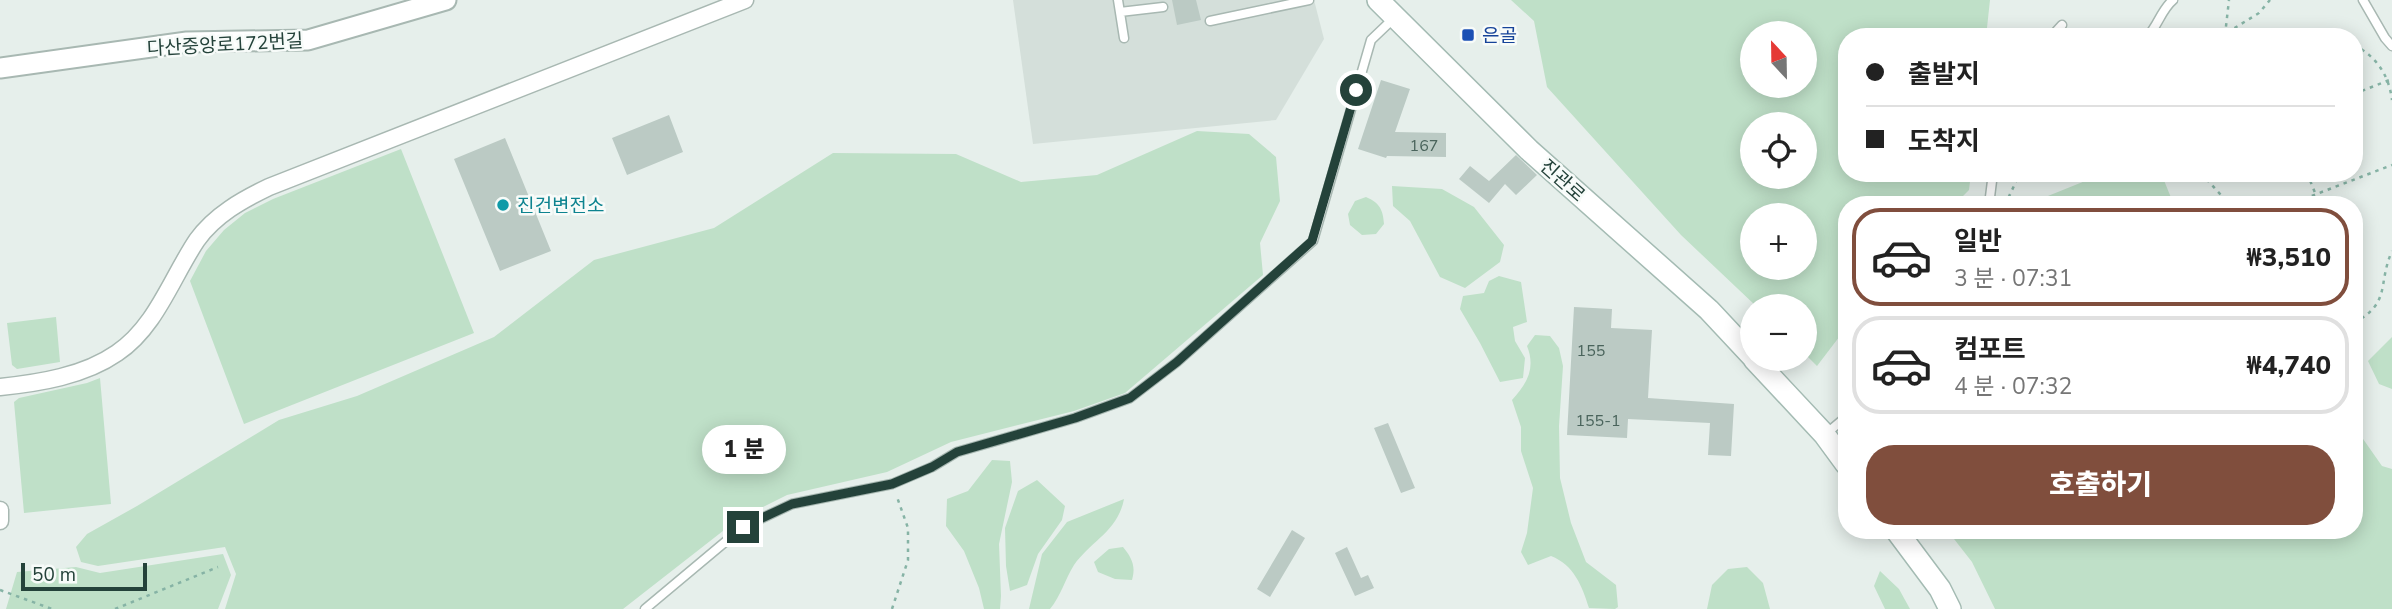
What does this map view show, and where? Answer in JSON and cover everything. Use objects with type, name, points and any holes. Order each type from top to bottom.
[{"type":"main road","name":"진관로","points":[[1378,0],[1529,150],[1709,310],[1740,343]]},
{"type":"main road","name":"진관로","points":[[1766,371],[1838,453]]},
{"type":"main road","points":[[1903,539],[1940,589],[1950,609]]},
{"type":"street","name":"다산중앙로172번길","points":[[0,68],[187,42],[308,40],[446,0]]},
{"type":"street","points":[[0,387],[35,384],[84,369],[118,353],[144,327],[164,299],[198,239],[216,219],[240,202],[269,187],[745,0]]},
{"type":"street","points":[[0,510],[0,521]]},
{"type":"lane","points":[[1118,0],[1124,38]]},
{"type":"lane","points":[[1210,22],[1309,0]]},
{"type":"lane","points":[[2155,28],[2166,6],[2173,0]]},
{"type":"lane","points":[[2363,0],[2392,46]]},
{"type":"lane","points":[[1120,12],[1163,7]]},
{"type":"lane","points":[[645,609],[743,527],[792,504],[892,484],[932,467],[957,452],[1075,418],[1130,398],[1177,362],[1312,241],[1371,40],[1395,17]]},
{"type":"lane","points":[[2059,28],[2062,25]]},
{"type":"lane","points":[[1824,434],[1838,423]]},
{"type":"path","points":[[2226,28],[2229,0]]},
{"type":"path","points":[[2237,28],[2259,13],[2270,0]]},
{"type":"path","points":[[2363,50],[2390,80],[2392,100]]},
{"type":"path","points":[[2363,90],[2390,80]]},
{"type":"path","points":[[2363,176],[2392,165]]},
{"type":"path","points":[[2209,182],[2222,196]]},
{"type":"path","points":[[2311,182],[2316,194]]},
{"type":"path","points":[[2311,196],[2347,182]]},
{"type":"path","points":[[2363,319],[2380,305],[2385,288],[2387,262],[2392,251]]},
{"type":"path","points":[[892,484],[908,528],[908,560],[892,609]]},
{"type":"path","points":[[115,609],[218,567]]},
{"type":"path","points":[[0,590],[52,609]]},
{"type":"shaded area","points":[[1013,0],[1314,0],[1324,39],[1276,120],[1033,144]]},
{"type":"green space","points":[[1511,0],[1990,0],[1987,28],[1838,28],[1838,182],[1970,182],[1969,190],[1963,196],[1838,196],[1838,338],[1817,366],[1817,294],[1743,294],[1681,235],[1547,87],[1534,21]]},
{"type":"green space","points":[[1197,131],[1249,134],[1276,157],[1280,201],[1260,243],[1263,275],[1125,393],[1074,411],[951,442],[887,472],[787,495],[737,520],[623,609],[225,609],[236,574],[225,547],[98,566],[81,562],[76,547],[87,534],[279,420],[357,396],[494,337],[594,260],[714,228],[833,153],[956,154],[1021,182],[1097,175]]},
{"type":"green space","points":[[401,149],[474,333],[244,424],[190,281],[206,251],[224,230],[245,213],[273,199]]},
{"type":"green space","points":[[2083,182],[2165,182],[2170,196],[2048,196]]},
{"type":"green space","points":[[1392,186],[1442,189],[1474,207],[1504,245],[1500,262],[1465,288],[1440,277],[1410,221],[1393,206]]},
{"type":"green space","points":[[1366,197],[1378,204],[1383,215],[1384,224],[1376,234],[1362,235],[1350,225],[1348,214],[1355,201]]},
{"type":"green space","points":[[1499,276],[1521,282],[1527,322],[1513,327],[1515,341],[1525,358],[1523,378],[1500,382],[1460,309],[1463,296],[1484,293],[1489,281]]},
{"type":"green space","points":[[56,317],[60,362],[17,369],[12,365],[7,323]]},
{"type":"green space","points":[[1535,335],[1550,336],[1559,348],[1563,366],[1559,426],[1560,478],[1571,523],[1586,562],[1616,585],[1618,607],[1615,609],[1589,608],[1576,577],[1559,560],[1551,556],[1528,565],[1521,552],[1527,533],[1533,488],[1521,451],[1521,427],[1512,400],[1528,375],[1531,361],[1527,346]]},
{"type":"green space","points":[[2392,337],[2392,389],[2379,384],[2368,361]]},
{"type":"green space","points":[[100,378],[111,504],[24,513],[14,402],[19,398]]},
{"type":"green space","points":[[2363,439],[2382,466],[2392,469],[2392,609],[1995,609],[1972,562],[1954,539],[2363,539]]},
{"type":"green space","points":[[992,460],[1010,461],[1012,482],[999,544],[1000,609],[984,609],[979,588],[964,551],[946,526],[947,499],[968,491]]},
{"type":"green space","points":[[1037,480],[1065,506],[1062,520],[1038,554],[1027,585],[1010,591],[1005,528],[1018,491]]},
{"type":"green space","points":[[1124,499],[1110,528],[1074,565],[1050,609],[1029,609],[1042,554],[1067,522]]},
{"type":"green space","points":[[1123,547],[1132,562],[1132,580],[1115,579],[1098,572],[1094,562],[1109,549]]},
{"type":"green space","points":[[223,554],[231,575],[218,609],[6,609],[17,572],[76,567],[100,573]]},
{"type":"green space","points":[[1747,567],[1763,583],[1770,609],[1707,609],[1712,585],[1728,569]]},
{"type":"green space","points":[[1880,571],[1899,589],[1910,609],[1885,609],[1874,586]]},
{"type":"building","points":[[1172,0],[1196,0],[1201,20],[1177,25]]},
{"type":"building","points":[[1381,80],[1410,89],[1395,132],[1446,133],[1446,157],[1386,158],[1358,149]]},
{"type":"building","points":[[669,115],[683,152],[627,175],[612,138]]},
{"type":"building","name":"진건변전소","points":[[505,138],[551,251],[500,271],[454,159]]},
{"type":"building","points":[[1516,155],[1537,175],[1516,195],[1505,184],[1489,203],[1459,179],[1470,166],[1489,181]]},
{"type":"building","points":[[1574,307],[1612,309],[1611,328],[1652,330],[1648,398],[1734,404],[1731,456],[1708,455],[1710,423],[1628,419],[1627,438],[1567,435]]},
{"type":"building","points":[[1388,423],[1415,488],[1401,493],[1374,428]]},
{"type":"building","points":[[1292,530],[1305,538],[1270,597],[1257,589]]},
{"type":"building","points":[[1347,547],[1361,578],[1368,575],[1374,588],[1355,596],[1335,553]]},
{"type":"place","name":"은골","points":[[1468,35]]},
{"type":"place","name":"진건변전소","points":[[503,205]]},
{"type":"route","points":[[743,527],[792,504],[892,484],[932,467],[957,452],[1075,418],[1130,398],[1177,362],[1312,241],[1356,90]]}]
